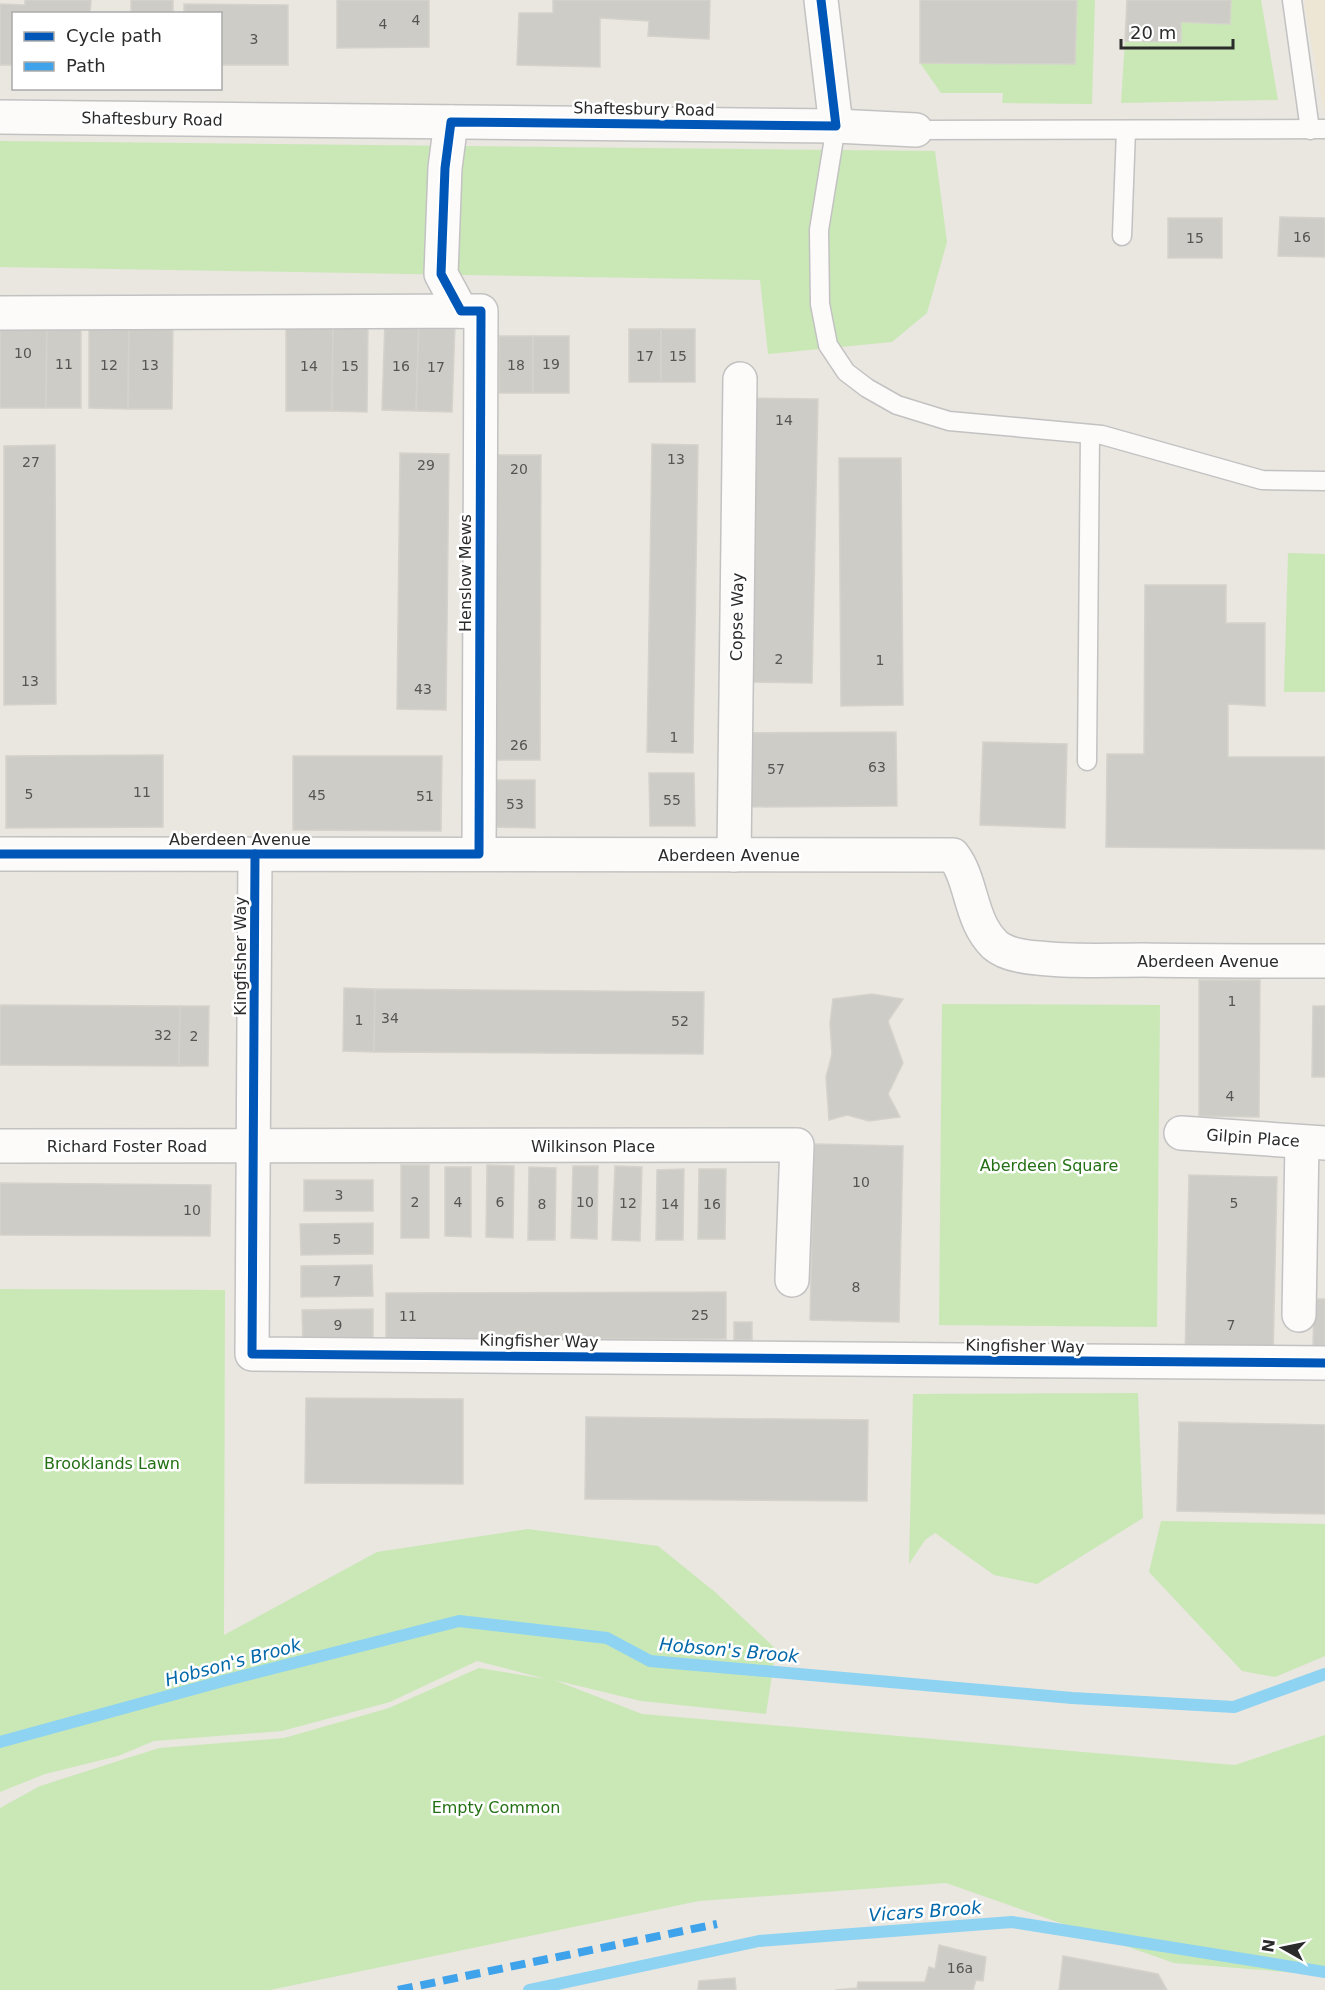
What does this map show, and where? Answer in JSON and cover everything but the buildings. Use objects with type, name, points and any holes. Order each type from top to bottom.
[{"type":"street","points":[[821,0],[836,126]]},
{"type":"street","name":"Shaftesbury Road","points":[[0,117],[836,126],[916,130]]},
{"type":"street","points":[[451,122],[445,168],[441,274],[461,311]]},
{"type":"street","name":"Henslow Mews","points":[[0,312],[481,311],[479,854]]},
{"type":"street","name":"Copse Way","points":[[734,855],[740,379]]},
{"type":"street","name":"Aberdeen Avenue","points":[[0,854],[953,855],[959,863],[975,913],[985,932],[996,946],[1016,955],[1098,960],[1325,961]]},
{"type":"street","name":"Kingfisher Way","points":[[255,854],[252,1354],[1325,1363]]},
{"type":"street","name":"Gilpin Place","points":[[1181,1133],[1313,1142]]},
{"type":"street","points":[[1299,1315],[1313,1142]]},
{"type":"street","name":"Wilkinson Place","points":[[254,1146],[797,1145],[792,1280]]},
{"type":"street","name":"Richard Foster Road","points":[[0,1146],[254,1146]]},
{"type":"lane","points":[[916,130],[1317,130],[1292,0]]},
{"type":"lane","points":[[836,126],[819,230],[820,304],[828,345],[846,372],[867,388],[897,405],[949,422],[1102,435],[1262,480],[1325,481]]},
{"type":"lane","points":[[1122,236],[1126,130]]},
{"type":"lane","points":[[1087,761],[1090,434]]},
{"type":"shaded area","points":[[1304,0],[1325,0],[1325,116],[1305,8]]},
{"type":"green space","points":[[1077,0],[1095,0],[1092,104],[1002,103],[1003,93],[941,93],[920,63],[1074,64]]},
{"type":"green space","points":[[1231,0],[1261,0],[1278,100],[1121,103],[1125,41],[1181,42],[1181,22],[1230,24]]},
{"type":"green space","points":[[0,141],[935,151],[947,242],[927,313],[892,342],[768,354],[760,280],[0,267]]},
{"type":"green space","points":[[1288,553],[1325,554],[1325,692],[1284,692]]},
{"type":"green space","name":"Aberdeen Square","points":[[942,1004],[1160,1005],[1157,1327],[939,1325]]},
{"type":"green space","name":"Empty Common","points":[[0,1289],[225,1290],[224,1635],[377,1552],[528,1529],[658,1546],[715,1592],[776,1649],[766,1714],[641,1701],[554,1680],[642,1714],[1235,1765],[1325,1735],[1325,1975],[1174,1963],[946,1883],[699,1901],[270,1990],[0,1990],[0,1808],[40,1786],[159,1748],[284,1738],[389,1708],[479,1668],[546,1679],[477,1661],[390,1702],[282,1731],[154,1741],[118,1756],[45,1774],[0,1792]]},
{"type":"green space","points":[[1138,1393],[1143,1518],[1037,1584],[994,1575],[935,1533],[925,1540],[909,1564],[913,1394]]},
{"type":"green space","points":[[1161,1521],[1325,1524],[1325,1656],[1275,1677],[1242,1671],[1149,1572]]},
{"type":"waterway","name":"Hobson's Brook","points":[[0,1742],[223,1681],[459,1621],[607,1638],[650,1661],[1072,1698],[1234,1707],[1325,1674]]},
{"type":"waterway","name":"Vicars Brook","points":[[529,1990],[759,1941],[1012,1922],[1325,1972]]},
{"type":"marked path","points":[[398,1990],[717,1924]]},
{"type":"cycle path","points":[[0,854],[479,854],[481,311],[461,311],[441,274],[445,168],[451,122],[836,126],[821,0]]},
{"type":"cycle path","points":[[255,854],[252,1354],[1325,1363]]},
{"type":"park label","name":"Brooklands Lawn","points":[[112,1463]]}]
